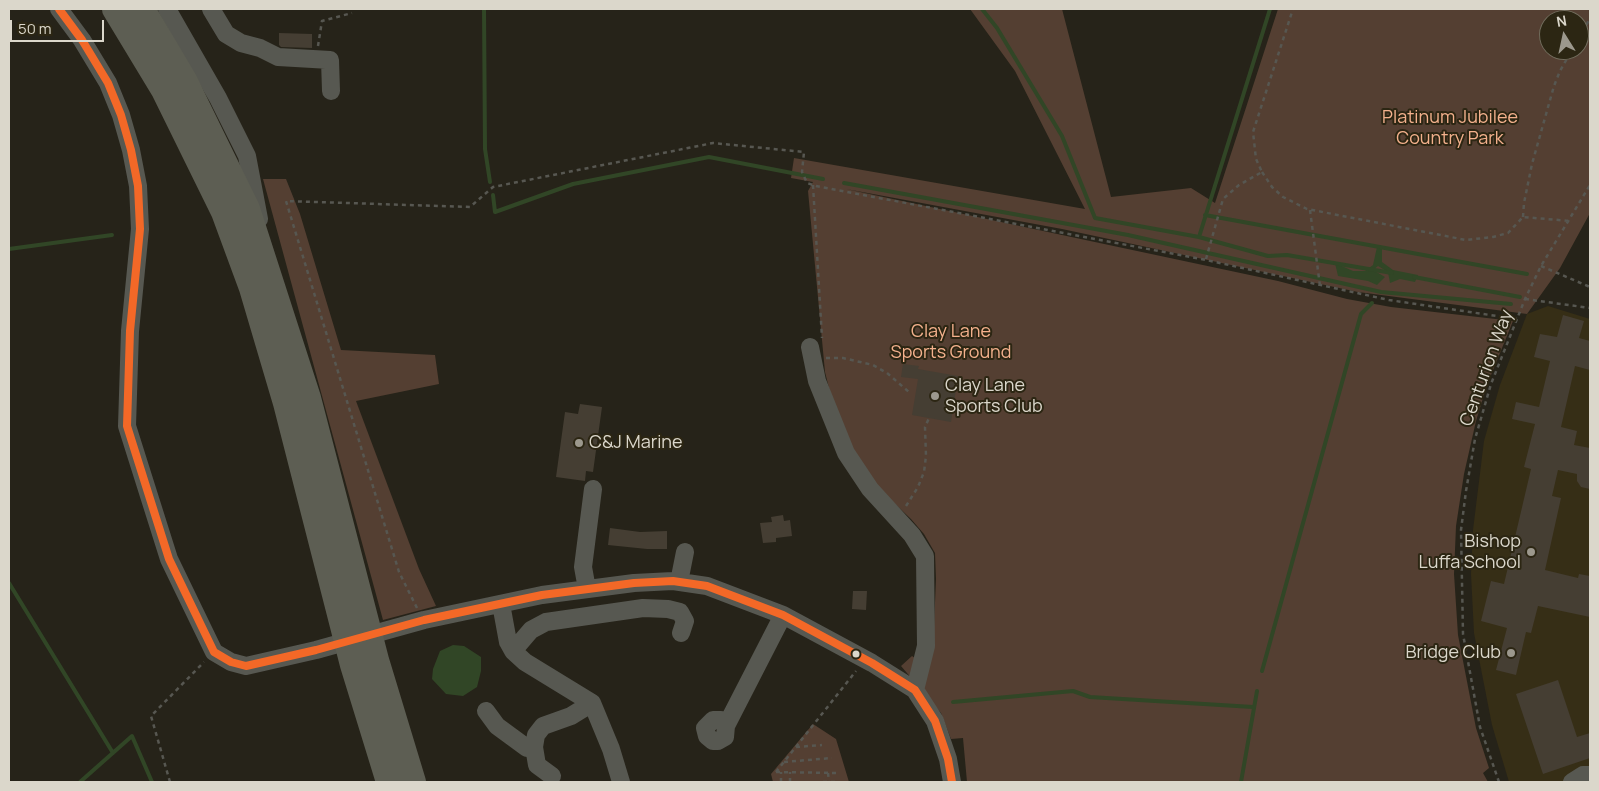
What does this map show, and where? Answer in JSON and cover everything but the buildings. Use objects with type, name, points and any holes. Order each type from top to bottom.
[{"type":"highway","points":[[115,9],[164,90],[227,221],[252,288],[350,608]]},
{"type":"highway","points":[[142,9],[184,80],[247,209],[267,267],[308,398],[350,608],[390,782]]},
{"type":"highway","points":[[364,663],[413,782]]},
{"type":"street","points":[[59,9],[82,40],[108,83],[131,150],[138,186],[140,229],[130,331],[127,426],[168,560],[214,652],[231,662],[246,666],[316,650],[424,620],[587,589],[634,583],[679,582],[707,586],[783,615],[872,663],[915,690],[934,721],[948,760],[952,782]]},
{"type":"street","points":[[167,9],[209,82],[247,156],[267,267]]},
{"type":"street","points":[[211,9],[226,34],[241,43],[260,48],[278,56],[330,60],[331,92]]},
{"type":"street","points":[[820,350],[817,381],[846,453],[870,489],[919,544],[925,556],[926,646],[915,690]]},
{"type":"street","points":[[587,589],[583,567],[593,489]]},
{"type":"street","points":[[679,582],[685,552]]},
{"type":"street","points":[[501,604],[508,642],[513,651],[533,667],[592,702],[611,749],[621,782]]},
{"type":"street","points":[[513,651],[531,630],[546,622],[643,608],[668,609],[680,612],[685,621],[681,633]]},
{"type":"street","points":[[726,726],[783,615]]},
{"type":"street","points":[[552,776],[537,765],[534,747],[536,734],[543,726],[571,716],[592,702]]},
{"type":"street","points":[[486,711],[505,731],[527,748],[534,747]]},
{"type":"street","points":[[1572,782],[1583,775],[1590,775]]},
{"type":"path","points":[[1293,9],[1253,132],[1256,159],[1272,187],[1293,204],[1310,210],[1466,240],[1508,233],[1524,217],[1524,203],[1532,164],[1545,126],[1554,86],[1566,60]]},
{"type":"path","points":[[318,60],[322,21],[352,13]]},
{"type":"path","points":[[424,620],[399,572],[286,201],[470,207],[493,187],[713,142],[804,152],[802,172],[807,183],[813,185],[1206,258],[1320,286],[1389,300],[1517,319]]},
{"type":"path","points":[[1206,258],[1223,199],[1239,184],[1262,172]]},
{"type":"path","points":[[813,185],[820,350]]},
{"type":"path","name":"Centurion Way","points":[[1499,782],[1480,727],[1463,634],[1461,530],[1475,439],[1491,384],[1525,299],[1541,266],[1570,222],[1590,185]]},
{"type":"path","points":[[1310,210],[1320,286]]},
{"type":"path","points":[[1524,217],[1570,222]]},
{"type":"path","points":[[1541,266],[1590,287]]},
{"type":"path","points":[[1525,299],[1590,308]]},
{"type":"path","points":[[896,518],[913,496],[921,479],[926,456],[925,427],[929,418]]},
{"type":"path","points":[[170,782],[151,716],[214,652]]},
{"type":"path","points":[[836,773],[776,772],[860,666],[872,663]]},
{"type":"path","points":[[795,747],[822,745]]},
{"type":"path","points":[[784,762],[832,758]]},
{"type":"path","points":[[781,772],[781,782]]},
{"type":"path","points":[[790,772],[790,782]]},
{"type":"path","points":[[828,772],[829,782]]},
{"type":"path","points":[[823,782],[838,782]]},
{"type":"shaded area","points":[[1377,247],[1382,248],[1382,262],[1393,270],[1418,275],[1415,282],[1400,279],[1390,283],[1388,272],[1378,266],[1373,270],[1385,277],[1377,285],[1368,281],[1338,276],[1335,263],[1353,271],[1365,271],[1373,265]]},
{"type":"shaded area","name":"Bishop Luffa School","points":[[1548,306],[1590,319],[1590,782],[1509,782],[1492,725],[1474,633],[1471,574],[1473,530],[1484,441],[1500,385],[1527,314]]},
{"type":"shaded area","points":[[453,645],[464,646],[481,657],[481,671],[477,687],[463,696],[446,694],[432,679],[433,669],[440,651]]},
{"type":"green space","points":[[970,9],[1062,9],[1111,197],[1191,188],[1215,203],[1278,9],[1590,9],[1590,213],[1560,268],[1527,314],[1358,292],[1062,229],[846,189],[1278,281],[1347,299],[1391,307],[1513,321],[1487,385],[1476,421],[1464,474],[1456,526],[1454,574],[1458,635],[1476,728],[1489,768],[1483,773],[1488,782],[967,782],[963,738],[951,739],[941,713],[901,666],[912,656],[926,666],[933,650],[936,579],[935,553],[924,534],[911,519],[875,485],[849,447],[832,400],[825,372],[808,191],[813,182],[791,178],[794,158],[1085,209],[1015,71]]},
{"type":"green space","points":[[263,179],[286,179],[300,214],[341,350],[435,355],[439,384],[356,401],[419,569],[436,606],[383,620]]},
{"type":"green space","points":[[813,724],[836,739],[849,782],[773,782],[771,774]]},
{"type":"waterway","points":[[484,9],[485,149],[490,182]]},
{"type":"waterway","points":[[982,9],[997,28],[1062,136],[1095,218],[1199,237],[1268,256],[1287,255],[1392,273]]},
{"type":"waterway","points":[[1199,237],[1270,9]]},
{"type":"waterway","points":[[493,195],[495,212],[573,184],[709,157],[823,179]]},
{"type":"waterway","points":[[844,183],[1128,235],[1381,292],[1511,304]]},
{"type":"waterway","points":[[1205,215],[1527,274]]},
{"type":"waterway","points":[[9,249],[112,235]]},
{"type":"waterway","points":[[1414,277],[1520,297]]},
{"type":"waterway","points":[[1262,671],[1361,314],[1372,303]]},
{"type":"waterway","points":[[9,583],[113,753]]},
{"type":"waterway","points":[[953,702],[1073,691],[1090,697],[1253,707]]},
{"type":"waterway","points":[[1241,782],[1257,691]]},
{"type":"waterway","points":[[80,782],[132,736],[152,782]]},
{"type":"transit line","points":[[59,9],[82,40],[108,83],[121,115],[131,150],[138,186],[140,229],[130,331],[127,426],[169,559],[214,652],[231,662],[246,666],[316,650],[424,620],[542,595],[634,583],[673,581],[707,586],[783,615],[872,663],[915,690],[935,721],[948,759],[952,782]]},
{"type":"place","name":"Clay Lane Sports Club","points":[[935,396]]},
{"type":"place","name":"C&J Marine","points":[[579,443]]},
{"type":"place","name":"Bishop Luffa School","points":[[1531,552]]},
{"type":"place","name":"Bridge Club","points":[[1511,653]]},
{"type":"park label","name":"Platinum Jubilee Country Park","points":[[1450,128]]},
{"type":"park label","name":"Clay Lane Sports Ground","points":[[951,342]]}]
